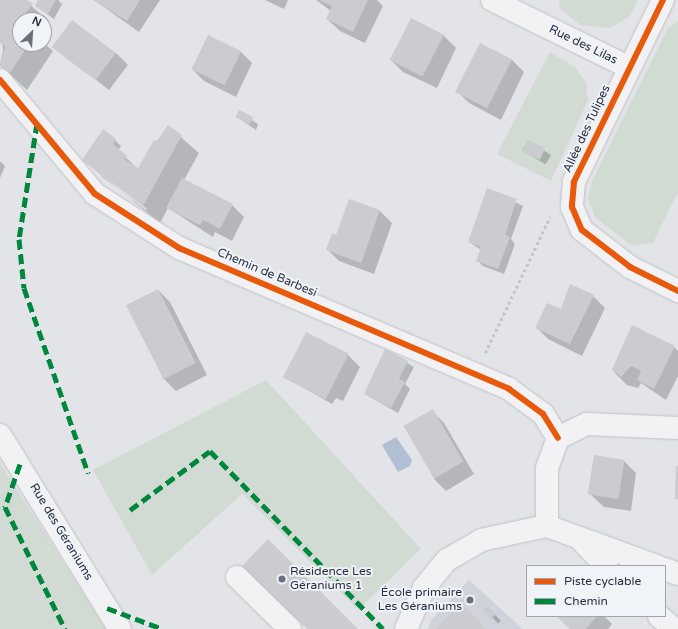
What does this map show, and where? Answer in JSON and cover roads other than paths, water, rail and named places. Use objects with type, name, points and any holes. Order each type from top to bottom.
[{"type":"street","name":"Rue des Lilas","points":[[492,0],[628,67],[663,0]]},
{"type":"street","name":"Allée des Tulipes","points":[[628,67],[574,182],[572,207],[582,230],[630,267],[678,291]]},
{"type":"street","name":"Chemin de Barbesi","points":[[0,80],[95,194],[179,248],[509,389],[543,414],[558,438]]},
{"type":"street","points":[[547,526],[547,469],[558,438],[587,424],[678,428]]},
{"type":"street","name":"Rue des Géraniums","points":[[0,435],[120,629]]},
{"type":"street","points":[[406,629],[424,588],[447,560],[480,540],[547,526],[579,539],[654,565]]},
{"type":"street","points":[[579,539],[605,565]]},
{"type":"street","points":[[666,569],[678,574]]},
{"type":"street","points":[[237,577],[290,629]]},
{"type":"street","points":[[660,617],[674,629]]},
{"type":"water","points":[[396,437],[412,460],[410,466],[398,472],[382,445]]},
{"type":"place","name":"Résidence Les Géraniums 1","points":[[282,579]]},
{"type":"place","name":"École primaire Les Géraniums","points":[[470,600]]}]
